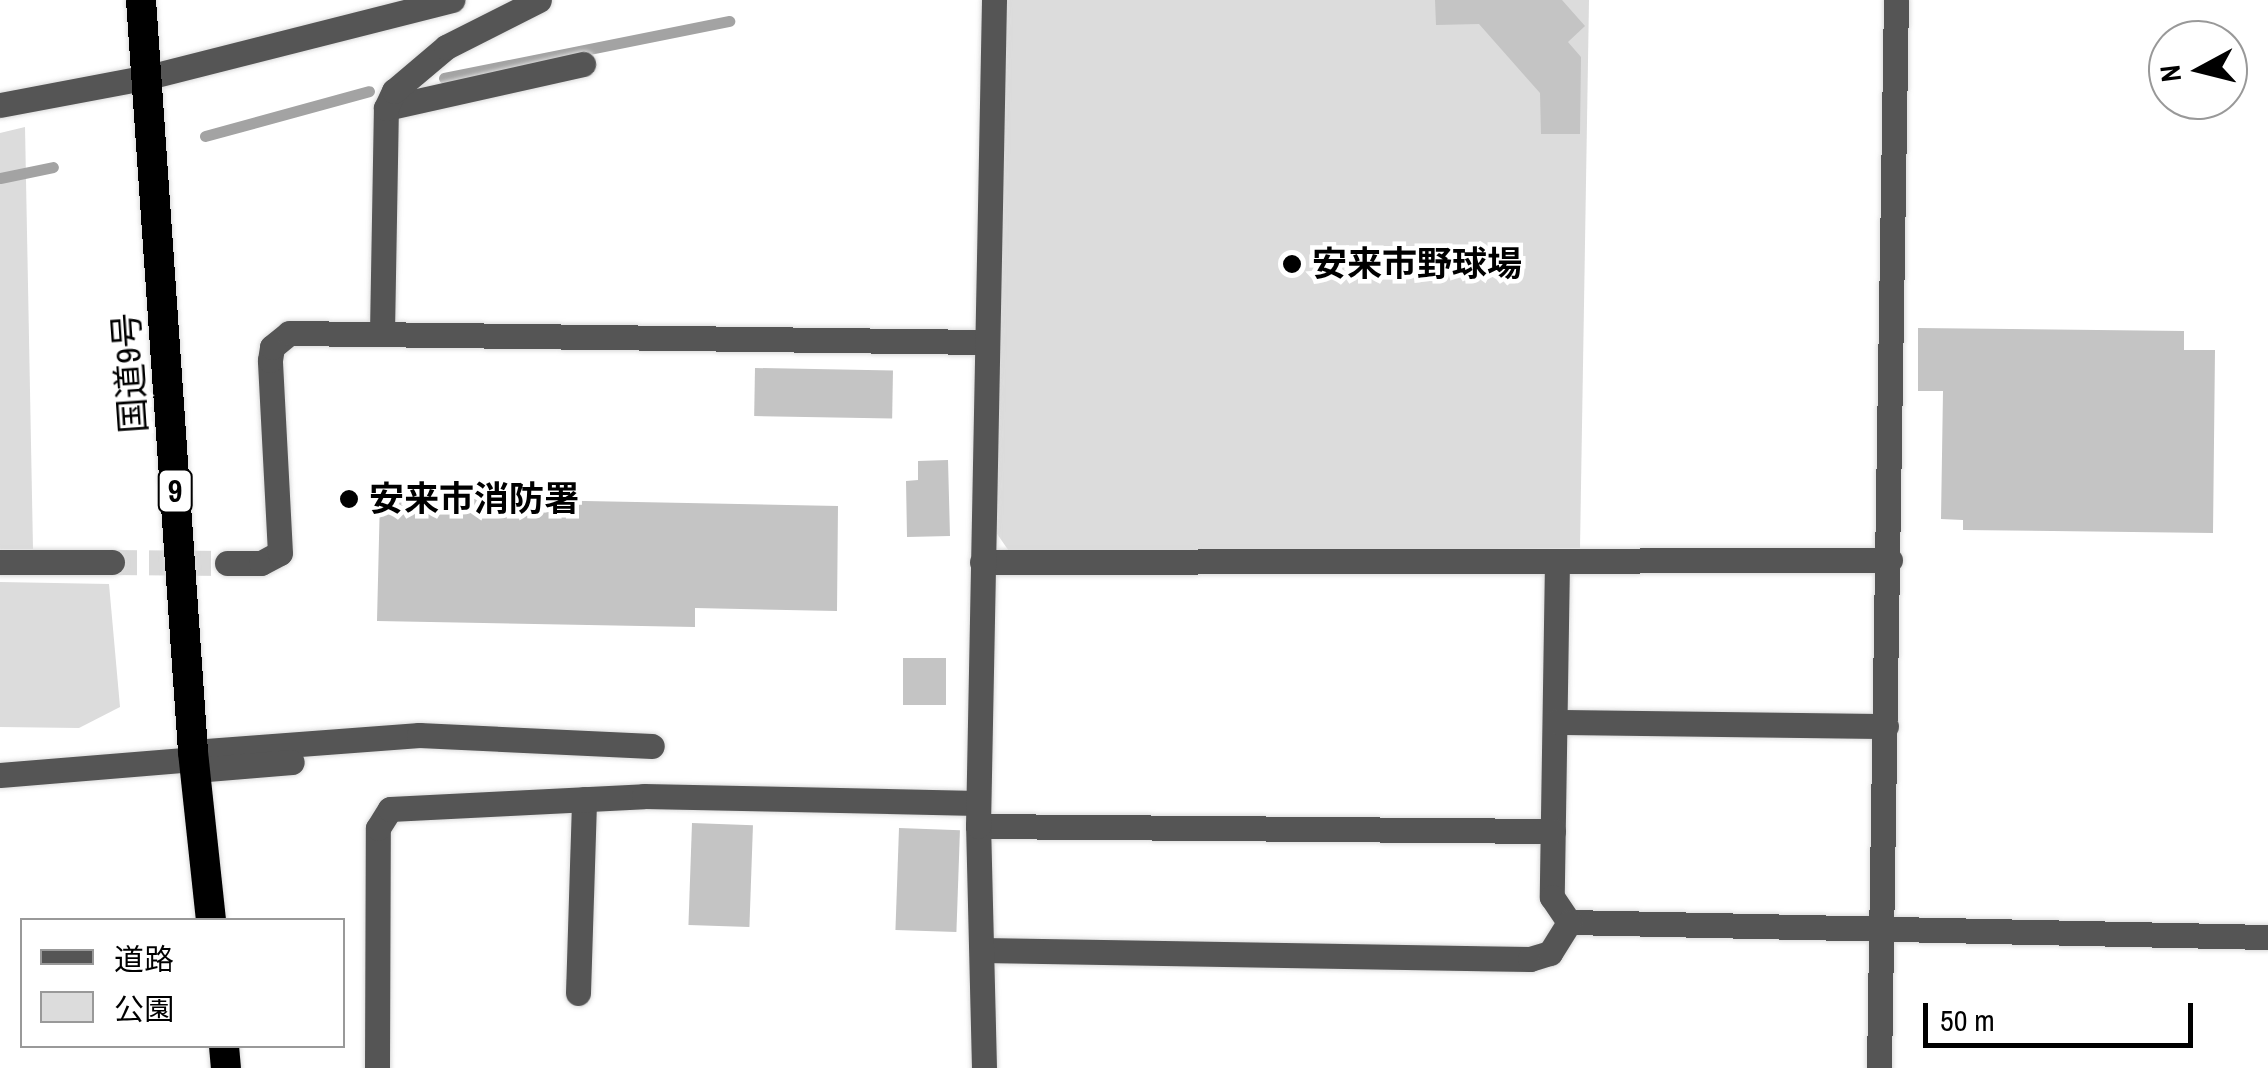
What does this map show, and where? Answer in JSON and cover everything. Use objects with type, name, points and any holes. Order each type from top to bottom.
[{"type":"highway","name":"国道9号","points":[[141,0],[194,761],[211,918]]},
{"type":"street","points":[[0,119],[9,102],[452,0]]},
{"type":"street","points":[[382,333],[386,108],[422,63],[539,0]]},
{"type":"street","points":[[984,1068],[978,814],[994,0]]},
{"type":"street","points":[[1879,1068],[1896,0]]},
{"type":"street","points":[[386,108],[583,64]]},
{"type":"street","points":[[228,563],[261,563],[280,553],[272,347],[290,333],[987,342]]},
{"type":"street","points":[[982,562],[1890,560]]},
{"type":"street","points":[[1557,561],[1552,897],[1569,922]]},
{"type":"street","points":[[0,562],[112,562]]},
{"type":"street","points":[[1556,722],[1886,726]]},
{"type":"street","points":[[0,775],[194,761],[419,735],[652,754]]},
{"type":"street","points":[[377,1068],[378,828],[384,814],[398,806],[584,798],[1553,831]]},
{"type":"street","points":[[578,993],[584,798]]},
{"type":"street","points":[[982,950],[1530,959],[1550,952],[1569,922]]},
{"type":"street","points":[[1569,922],[2268,937]]},
{"type":"green space","name":"安来市野球場","points":[[1007,0],[1589,0],[1580,548],[1011,554],[993,528]]},
{"type":"green space","points":[[25,127],[33,549],[0,549],[0,133]]},
{"type":"green space","points":[[0,582],[109,584],[120,707],[79,728],[0,727]]},
{"type":"building","points":[[1435,0],[1562,0],[1585,26],[1568,42],[1581,57],[1580,134],[1541,134],[1540,93],[1479,24],[1436,25]]},
{"type":"building","points":[[1918,328],[2184,331],[2184,350],[2215,350],[2213,533],[1963,530],[1963,520],[1941,519],[1943,391],[1918,391]]},
{"type":"building","points":[[755,368],[893,370],[892,418],[754,416]]},
{"type":"building","points":[[948,460],[950,536],[907,537],[906,481],[918,480],[918,461]]},
{"type":"building","points":[[380,497],[838,506],[837,611],[695,608],[695,627],[377,621]]},
{"type":"building","points":[[903,658],[946,658],[946,705],[903,705]]},
{"type":"building","points":[[692,823],[753,825],[749,927],[688,925]]},
{"type":"building","points":[[899,828],[960,830],[956,932],[895,930]]},
{"type":"waterway","points":[[444,78],[729,21]]},
{"type":"waterway","points":[[205,136],[369,91]]},
{"type":"waterway","points":[[0,178],[53,167]]},
{"type":"tunnel","points":[[112,562],[227,563]]},
{"type":"place","name":"安来市野球場","points":[[1292,264]]},
{"type":"place","name":"安来市消防署","points":[[349,499]]}]
